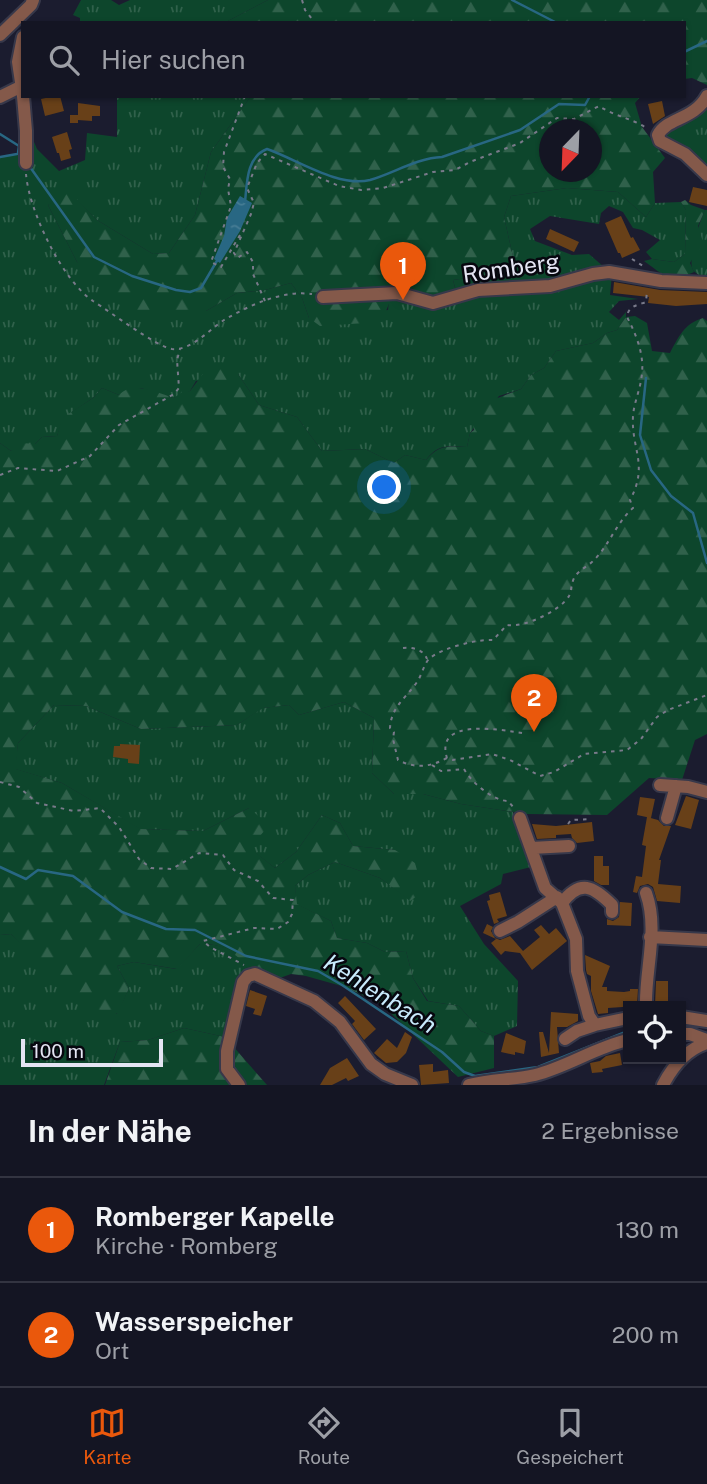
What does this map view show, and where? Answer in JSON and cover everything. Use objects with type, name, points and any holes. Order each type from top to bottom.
[{"type":"street","points":[[28,21],[32,3]]},
{"type":"street","points":[[0,35],[32,3]]},
{"type":"street","points":[[21,47],[18,62],[21,85]]},
{"type":"street","points":[[0,97],[21,93]]},
{"type":"street","points":[[707,96],[696,110],[666,125],[658,135],[666,146],[685,154],[707,175]]},
{"type":"street","points":[[23,98],[26,163]]},
{"type":"street","name":"Romberg","points":[[323,297],[397,293],[433,303],[478,290],[550,286],[610,272],[647,279],[707,283]]},
{"type":"street","points":[[660,785],[707,792]]},
{"type":"street","points":[[667,818],[676,786]]},
{"type":"street","points":[[520,818],[545,888],[560,900],[576,939],[577,971],[585,1005],[595,1025]]},
{"type":"street","points":[[531,848],[569,846]]},
{"type":"street","points":[[499,931],[581,887],[600,892],[612,905],[612,912]]},
{"type":"street","points":[[646,894],[653,920],[646,1001]]},
{"type":"street","points":[[650,937],[707,940]]},
{"type":"street","points":[[239,1085],[227,1069],[227,1051],[243,982],[251,974],[263,976],[314,1001],[340,1022],[371,1064],[412,1085]]},
{"type":"street","points":[[686,1018],[707,1021]]},
{"type":"street","points":[[565,1039],[577,1031],[623,1019]]},
{"type":"street","points":[[686,1034],[707,1041]]},
{"type":"street","points":[[469,1085],[535,1075],[623,1041]]},
{"type":"street","points":[[663,1085],[674,1066],[694,1046],[707,1041]]},
{"type":"path","points":[[302,0],[305,10],[313,21]]},
{"type":"path","points":[[244,98],[224,152],[226,172],[230,179],[228,189],[231,206],[211,262],[221,267],[251,214],[254,203],[247,188],[257,163],[265,154],[339,186],[361,190],[383,188],[433,172],[455,170],[520,143],[557,118],[574,119],[599,106],[615,116],[639,122],[658,135]]},
{"type":"path","points":[[26,163],[28,190],[58,262],[83,295],[154,341],[172,349],[180,348],[195,341],[224,320],[265,301],[298,292],[323,297]]},
{"type":"path","points":[[242,231],[234,253],[237,258],[247,252],[253,262],[253,274],[265,301]]},
{"type":"path","points":[[647,279],[646,302],[630,308],[627,312],[640,347],[643,372],[633,414],[639,460],[638,484],[630,499],[633,509],[594,561],[574,577],[568,598],[546,615],[516,627],[507,625],[493,640],[481,639],[451,648],[427,660],[418,681],[391,716],[390,728],[394,732],[398,760],[409,766],[422,767],[447,758],[453,760],[492,754],[540,776],[554,772],[584,754],[627,750],[641,739],[657,717],[707,695]]},
{"type":"path","points":[[0,475],[18,468],[58,471],[90,456],[119,425],[174,394],[179,387],[177,360],[180,348]]},
{"type":"path","points":[[403,648],[417,649],[427,660]]},
{"type":"path","points":[[447,758],[450,739],[463,729],[522,733]]},
{"type":"path","points":[[431,765],[441,771],[464,769],[485,792],[498,801],[508,801],[520,818]]},
{"type":"path","points":[[0,782],[19,787],[37,803],[74,811],[100,808],[119,827],[139,859],[151,868],[172,869],[199,853],[223,855],[234,870],[258,881],[273,898],[293,900],[292,914],[288,922],[277,929],[254,928],[203,941],[243,963],[251,974]]},
{"type":"path","points":[[568,824],[571,820],[591,819]]},
{"type":"green space","points":[[81,0],[111,0],[119,5],[130,0],[268,0],[228,21],[80,21],[80,18],[73,15]]},
{"type":"green space","points":[[268,0],[707,0],[707,85],[692,78],[686,79],[686,21],[228,21]]},
{"type":"green space","points":[[117,98],[250,98],[211,152],[195,215],[169,253],[153,254],[97,220],[70,193],[48,205],[77,262],[206,311],[237,293],[265,290],[291,283],[302,298],[309,318],[388,310],[395,288],[411,289],[428,299],[456,291],[453,280],[467,278],[478,284],[514,261],[504,217],[511,196],[567,188],[618,192],[646,217],[655,203],[681,202],[686,210],[685,254],[674,262],[652,259],[646,252],[660,240],[633,228],[623,212],[609,206],[601,213],[599,224],[550,216],[530,229],[535,241],[572,255],[589,254],[612,274],[610,295],[638,299],[619,301],[609,312],[619,320],[626,312],[626,317],[617,330],[607,333],[593,343],[556,351],[544,368],[531,375],[521,389],[499,396],[470,433],[467,447],[449,446],[439,449],[426,460],[405,455],[394,463],[365,449],[322,451],[297,417],[259,405],[238,374],[196,381],[190,391],[174,398],[141,388],[119,395],[102,388],[93,398],[63,418],[57,436],[42,437],[35,444],[11,451],[0,443],[0,157],[28,154],[29,130],[37,149],[59,171],[85,160],[87,133],[117,137]]},
{"type":"green space","points":[[250,98],[639,98],[635,103],[642,127],[665,158],[653,172],[655,203],[646,217],[618,192],[567,188],[511,196],[504,217],[523,286],[478,284],[467,278],[453,280],[456,292],[428,299],[411,289],[395,288],[380,322],[320,326],[309,318],[302,298],[291,283],[265,290],[237,293],[206,311],[172,317],[131,308],[77,262],[48,205],[62,194],[70,192],[97,220],[153,254],[169,253],[195,215],[211,152]]},
{"type":"green space","points":[[707,102],[707,170],[663,139],[667,130]]},
{"type":"green space","points":[[685,200],[705,210],[698,226],[703,242],[690,263],[694,272],[685,276],[667,276],[644,261],[652,259],[674,262],[685,254],[686,210],[681,202]]},
{"type":"green space","points":[[705,210],[707,279],[696,273],[692,265],[695,240]]},
{"type":"green space","points":[[635,316],[647,323],[652,351],[670,353],[687,327],[703,318],[707,321],[707,734],[695,740],[682,780],[649,778],[607,815],[527,814],[461,804],[423,794],[394,794],[372,773],[374,718],[344,702],[299,715],[289,705],[263,708],[237,725],[141,729],[86,706],[54,705],[18,743],[16,769],[62,783],[141,829],[203,831],[249,808],[269,825],[250,848],[275,868],[296,852],[322,815],[340,823],[353,846],[395,850],[415,863],[423,892],[410,901],[380,878],[335,862],[308,875],[295,886],[297,904],[331,921],[337,938],[367,943],[385,952],[406,951],[413,978],[427,1001],[459,1006],[481,1031],[494,1036],[494,1068],[458,1077],[381,1004],[345,987],[306,976],[291,974],[277,979],[250,967],[228,950],[216,945],[200,944],[177,969],[134,962],[117,966],[129,988],[118,1014],[83,1006],[11,934],[0,935],[0,443],[11,451],[22,443],[35,444],[42,437],[57,436],[62,418],[93,398],[102,388],[119,395],[131,388],[146,389],[174,398],[182,392],[190,391],[205,371],[220,369],[238,374],[259,405],[297,417],[322,451],[365,449],[394,463],[405,455],[426,460],[444,447],[467,447],[470,433],[474,430],[473,422],[487,402],[521,389],[531,375],[544,368],[556,351],[593,343],[607,333],[617,330],[626,317]]},
{"type":"green space","points":[[344,702],[374,718],[372,773],[394,794],[423,794],[461,804],[513,812],[531,867],[503,874],[501,884],[460,906],[484,944],[518,981],[517,1026],[494,1036],[481,1031],[459,1006],[428,1001],[413,978],[406,951],[385,952],[367,943],[337,938],[331,921],[296,904],[295,886],[308,875],[335,862],[380,878],[410,900],[395,850],[353,846],[340,823],[322,815],[296,852],[275,868],[249,848],[249,808],[203,831],[140,829],[62,783],[15,769],[18,743],[54,705],[86,706],[141,729],[237,725],[262,708],[289,705],[299,715]]},
{"type":"green space","points":[[11,934],[38,959],[117,1014],[129,988],[117,966],[134,962],[176,969],[200,944],[230,950],[253,969],[241,974],[225,1037],[184,1028],[148,1040],[120,1042],[104,1085],[0,1085],[0,935]]},
{"type":"green space","points":[[184,1028],[225,1037],[267,1085],[105,1085],[120,1042],[148,1040]]},
{"type":"water","points":[[240,196],[252,203],[240,231],[220,263],[214,259],[224,236],[227,218]]},
{"type":"building","points":[[61,98],[64,111],[45,116],[41,99]]},
{"type":"building","points":[[662,101],[665,116],[653,124],[648,104]]},
{"type":"building","points":[[78,103],[100,106],[100,116],[92,116],[92,121],[78,120],[78,123],[70,123],[70,115],[78,115]]},
{"type":"building","points":[[67,132],[72,149],[69,150],[71,158],[61,161],[52,137]]},
{"type":"building","points":[[693,187],[707,190],[707,206],[689,202]]},
{"type":"building","points":[[621,216],[640,250],[622,258],[605,223]]},
{"type":"building","points":[[550,229],[579,242],[574,252],[546,239]]},
{"type":"building","points":[[614,282],[660,290],[707,292],[707,304],[676,306],[648,303],[649,297],[613,293]]},
{"type":"building","points":[[140,745],[139,764],[113,757],[114,746]]},
{"type":"building","points":[[686,796],[699,800],[691,829],[675,825]]},
{"type":"building","points":[[640,797],[655,799],[651,818],[637,815]]},
{"type":"building","points":[[647,817],[658,820],[664,826],[671,826],[659,860],[658,884],[681,886],[680,903],[657,901],[653,887],[648,884],[640,886],[637,893],[633,892],[636,876],[642,877],[646,846],[642,845]]},
{"type":"building","points":[[592,822],[594,841],[577,843],[571,834],[537,839],[532,824],[556,826]]},
{"type":"building","points":[[594,856],[603,856],[603,866],[609,866],[609,885],[594,881]]},
{"type":"building","points":[[500,892],[507,916],[497,919],[499,922],[494,924],[487,901],[490,900],[489,895]]},
{"type":"building","points":[[620,902],[632,903],[631,926],[607,925],[607,919],[613,921],[619,917]]},
{"type":"building","points":[[487,924],[493,927],[491,931],[495,938],[500,940],[510,936],[523,951],[540,937],[534,930],[541,925],[549,934],[556,928],[567,941],[532,970],[520,953],[505,951],[501,955],[491,943],[496,939],[483,933]]},
{"type":"building","points":[[585,955],[610,966],[602,987],[607,987],[607,991],[624,992],[638,989],[637,1001],[623,1001],[623,1007],[608,1008],[608,1013],[598,1014],[591,991],[591,976],[586,970]]},
{"type":"building","points":[[656,981],[668,981],[668,1001],[655,1001]]},
{"type":"building","points":[[250,990],[267,996],[261,1016],[253,1014],[255,1009],[246,1006]]},
{"type":"building","points":[[345,996],[376,1029],[364,1040],[352,1024],[355,1021],[338,1003]]},
{"type":"building","points":[[551,1012],[578,1014],[578,1021],[567,1027],[557,1027],[559,1053],[541,1057],[539,1032],[543,1032],[549,1053]]},
{"type":"building","points":[[405,1032],[412,1037],[406,1053],[397,1062],[386,1063],[374,1053],[387,1039],[397,1048]]},
{"type":"building","points":[[506,1033],[526,1041],[524,1054],[501,1052]]},
{"type":"building","points":[[620,1053],[622,1065],[592,1073],[590,1063]]},
{"type":"building","points":[[347,1058],[359,1076],[348,1081],[346,1078],[332,1085],[320,1085],[330,1068]]},
{"type":"building","points":[[433,1064],[433,1072],[448,1070],[449,1083],[421,1085],[419,1065]]},
{"type":"waterway","points":[[512,0],[553,21]]},
{"type":"waterway","points":[[686,51],[707,41]]},
{"type":"waterway","points":[[245,202],[251,165],[255,158],[267,149],[331,176],[345,180],[370,180],[520,130],[559,104],[585,105],[589,98]]},
{"type":"waterway","points":[[0,134],[19,146],[18,153],[22,158]]},
{"type":"waterway","points":[[0,157],[17,154]]},
{"type":"waterway","points":[[30,167],[94,257],[132,276],[190,292],[201,288],[218,259]]},
{"type":"waterway","points":[[646,378],[640,435],[651,470],[671,496],[693,513],[707,563]]},
{"type":"waterway","name":"Kehlenbach","points":[[0,867],[26,879],[38,870],[73,876],[122,912],[166,929],[195,930],[246,956],[318,971],[442,1052],[464,1072],[475,1076],[538,1067],[623,1033]]},
{"type":"waterway","name":"Kehlenbach","points":[[686,1025],[698,1026]]},
{"type":"place","name":"Romberger Kapelle","points":[[403,300]]},
{"type":"place","name":"Wasserspeicher","points":[[534,732]]}]
